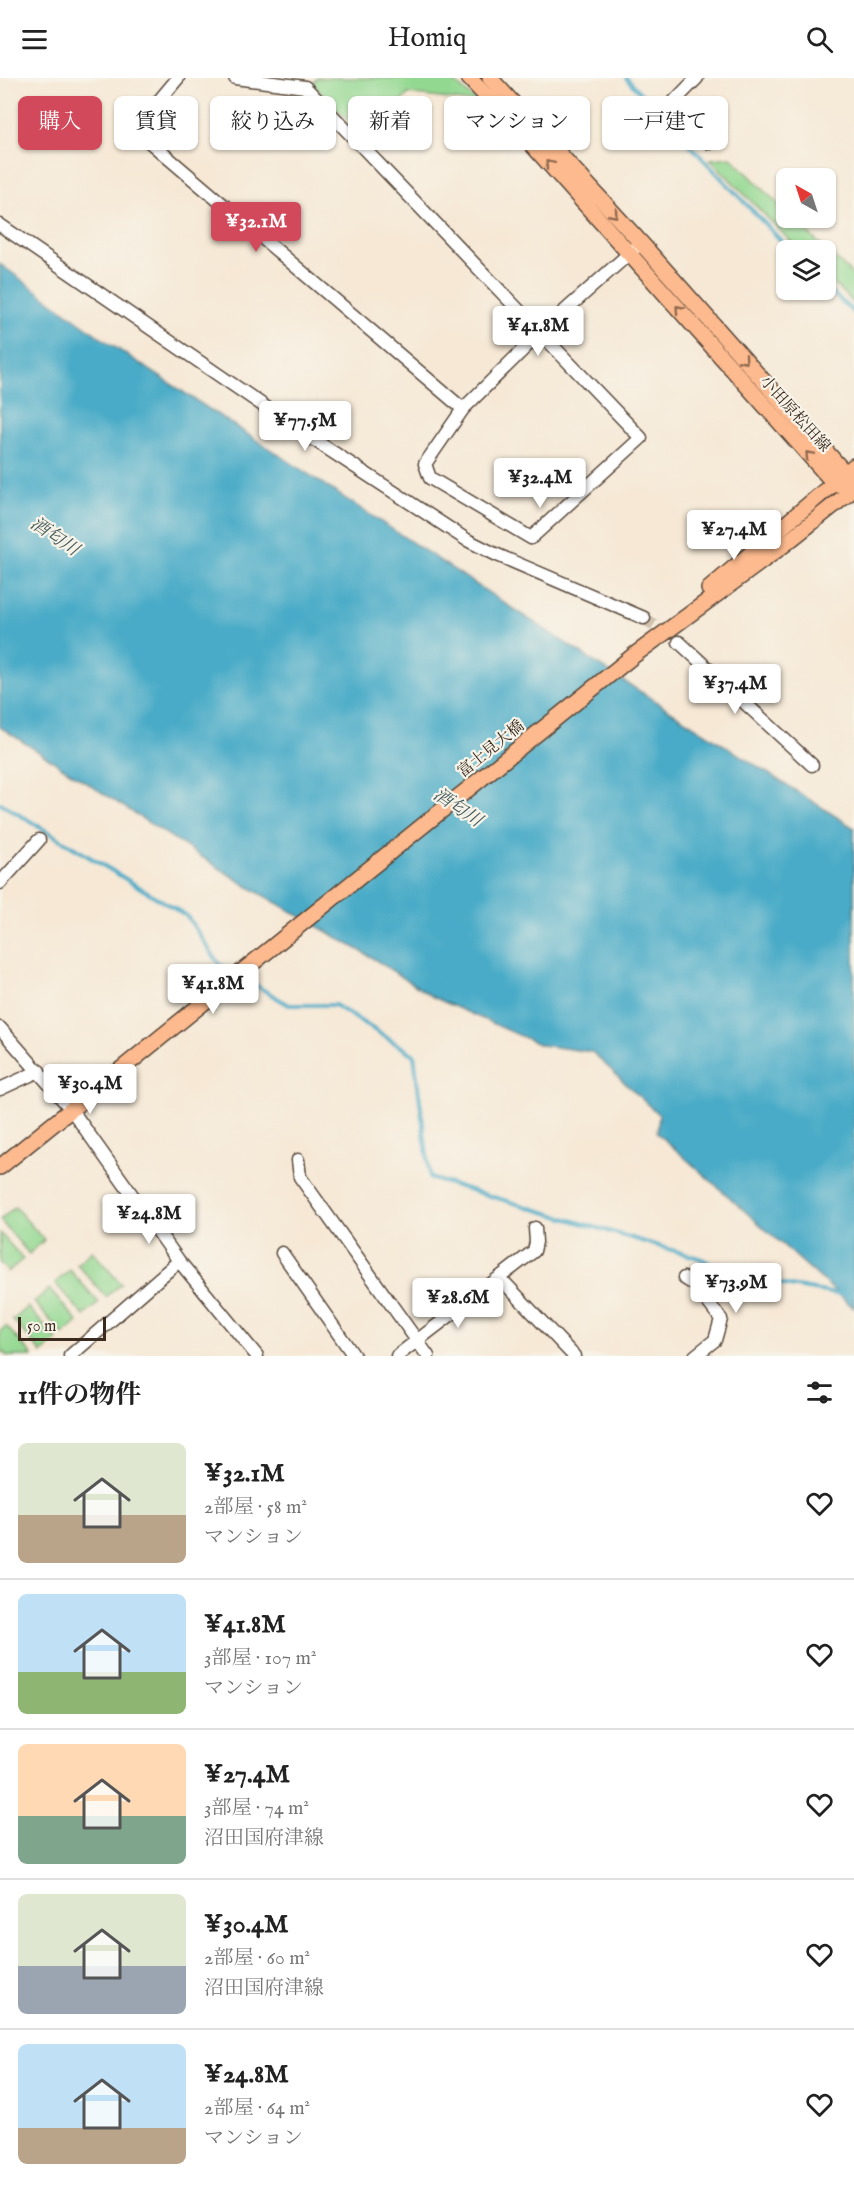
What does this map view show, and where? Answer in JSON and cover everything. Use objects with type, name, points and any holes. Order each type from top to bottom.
[{"type":"main road","name":"小田原松田線","points":[[469,78],[635,248],[844,474]]},
{"type":"main road","name":"小田原松田線","points":[[490,78],[635,248]]},
{"type":"main road","points":[[844,474],[854,489],[785,544],[633,656],[731,569],[844,474]]},
{"type":"main road","name":"富士見大橋","points":[[0,1167],[158,1037],[633,656]]},
{"type":"street","points":[[178,78],[142,121],[139,133],[463,410]]},
{"type":"street","points":[[235,78],[272,80],[305,87],[541,332],[641,438],[531,538],[430,478],[425,464],[463,410],[541,332],[635,248]]},
{"type":"street","points":[[681,96],[698,78]]},
{"type":"street","points":[[0,225],[286,422],[467,540],[644,618]]},
{"type":"street","points":[[679,642],[812,765]]},
{"type":"street","points":[[0,883],[39,840]]},
{"type":"street","points":[[0,1028],[71,1109],[179,1261],[257,1356]]},
{"type":"street","points":[[0,1089],[39,1071]]},
{"type":"street","points":[[298,1160],[300,1177],[428,1356]]},
{"type":"street","points":[[397,1356],[534,1251],[535,1228]]},
{"type":"street","points":[[282,1253],[354,1356]]},
{"type":"street","points":[[70,1356],[179,1261]]},
{"type":"street","points":[[500,1278],[574,1356]]},
{"type":"street","points":[[684,1278],[694,1284],[721,1319],[715,1340],[695,1356]]},
{"type":"green space","points":[[317,78],[450,78],[470,96],[444,96],[444,99],[408,94],[406,96],[348,96],[348,120],[336,108],[336,96],[324,96],[312,84]]},
{"type":"green space","points":[[731,157],[776,202],[776,226],[710,159]]},
{"type":"green space","points":[[777,228],[803,228],[816,240],[789,240]]},
{"type":"green space","points":[[836,259],[854,276],[854,303],[836,286]]},
{"type":"green space","points":[[15,1207],[44,1240],[29,1254],[0,1220]]},
{"type":"green space","points":[[0,1233],[23,1259],[8,1272],[0,1263]]},
{"type":"green space","points":[[92,1251],[121,1284],[106,1297],[77,1264]]},
{"type":"green space","points":[[70,1270],[99,1303],[84,1316],[55,1283]]},
{"type":"green space","points":[[49,1289],[78,1322],[63,1335],[34,1302]]},
{"type":"green space","points":[[28,1307],[57,1340],[42,1353],[13,1320]]},
{"type":"green space","points":[[6,1326],[33,1356],[7,1356],[0,1348],[0,1331]]},
{"type":"water","name":"酒匂川","points":[[0,264],[107,342],[611,673],[854,828],[854,1308],[657,1133],[659,1115],[592,1052],[541,1045],[433,997],[371,957],[247,886],[0,727]]},
{"type":"waterway","points":[[626,78],[780,240]]},
{"type":"waterway","points":[[836,296],[854,313]]},
{"type":"waterway","points":[[0,803],[187,916],[219,964],[234,973]]},
{"type":"waterway","points":[[240,976],[289,1005],[335,1005],[414,1055],[430,1178],[702,1259],[732,1276],[843,1295]]},
{"type":"tunnel","points":[[644,618],[679,642]]}]
